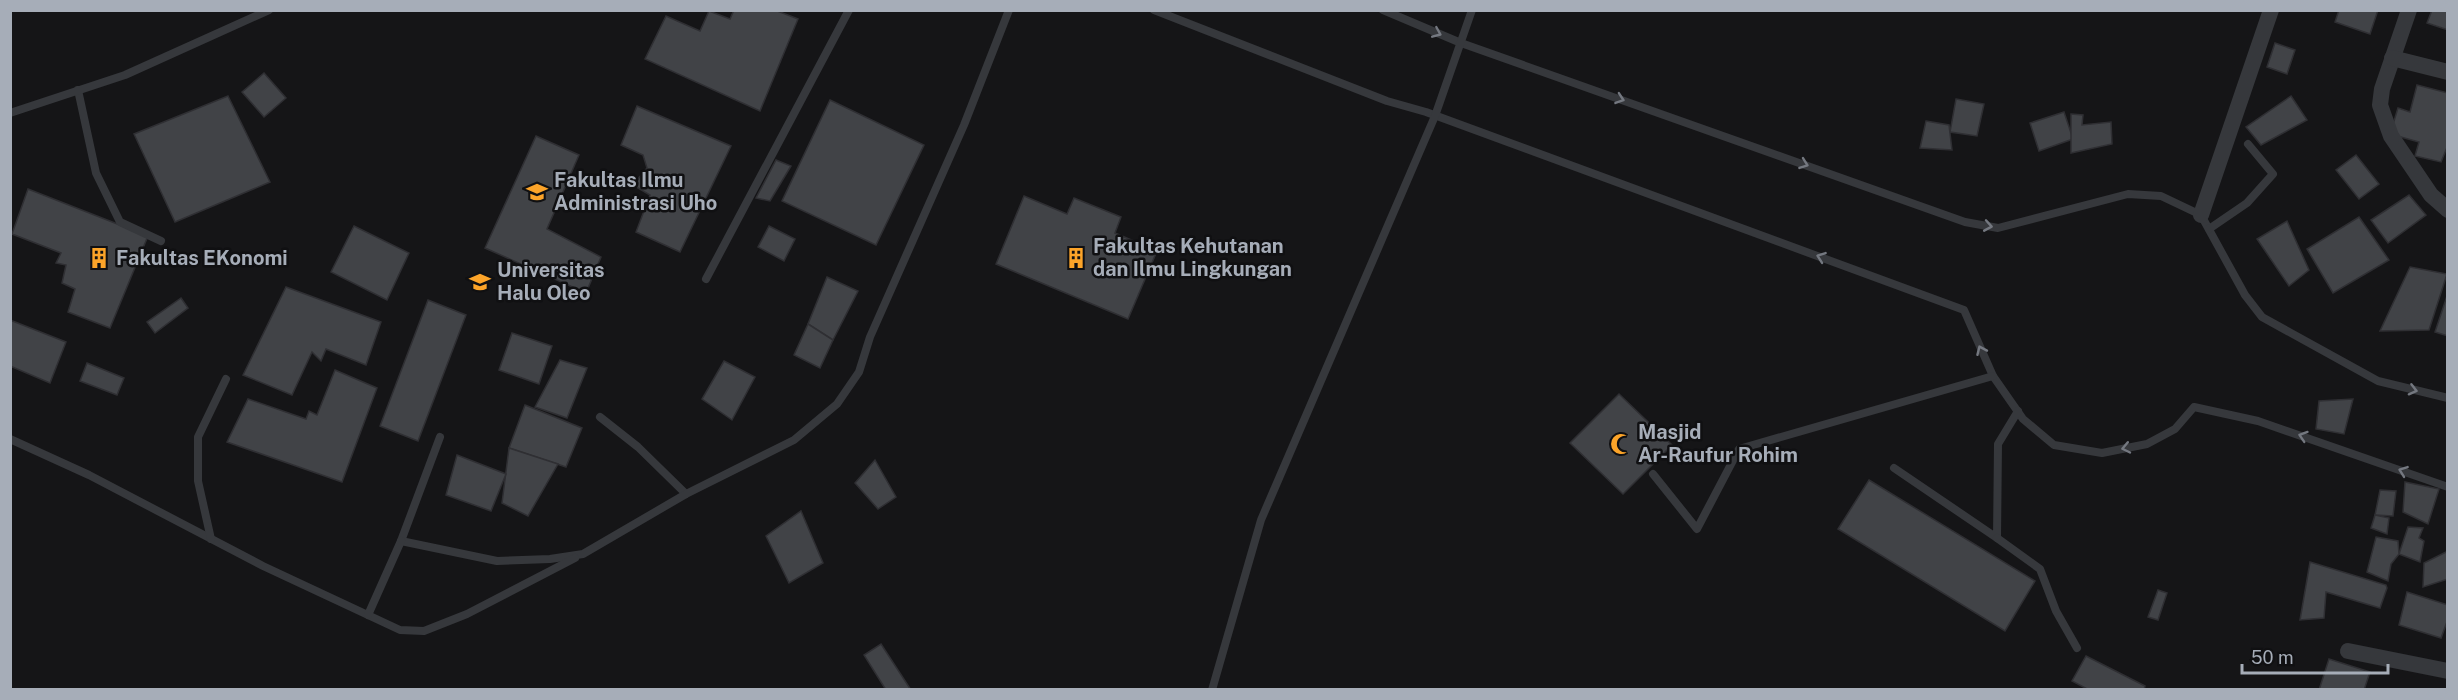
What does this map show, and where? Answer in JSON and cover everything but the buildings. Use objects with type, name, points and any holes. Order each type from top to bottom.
[{"type":"street","points":[[2205,222],[2271,10]]},
{"type":"street","points":[[2409,10],[2392,58],[2380,105],[2385,126],[2432,195],[2448,210]]},
{"type":"street","points":[[2392,58],[2448,72]]},
{"type":"street","points":[[2348,651],[2448,671]]},
{"type":"lane","points":[[10,113],[124,75],[269,10]]},
{"type":"lane","points":[[706,279],[849,10]]},
{"type":"lane","points":[[10,439],[89,475],[211,539],[400,630],[424,632],[467,614],[583,554],[686,494],[794,440],[837,404],[859,372],[870,338],[964,125],[1009,10]]},
{"type":"lane","points":[[1154,10],[1387,101],[1435,116],[1964,310],[1993,376],[2023,419],[2054,445],[2102,453],[2147,444],[2175,429],[2194,407],[2258,421],[2448,487]]},
{"type":"lane","points":[[1383,10],[1461,43],[1965,222],[1998,228],[2128,194],[2161,196],[2205,222],[2245,295],[2262,316],[2378,381],[2448,398]]},
{"type":"lane","points":[[1212,690],[1261,520],[1435,116],[1472,10]]},
{"type":"lane","points":[[78,90],[96,173],[120,222],[161,241]]},
{"type":"lane","points":[[2205,222],[2247,203],[2273,174],[2248,144]]},
{"type":"lane","points":[[1653,474],[1697,529],[1739,449],[1993,376]]},
{"type":"lane","points":[[211,539],[198,481],[198,437],[226,379]]},
{"type":"lane","points":[[1997,538],[1998,444],[2018,411]]},
{"type":"lane","points":[[600,417],[638,447],[686,494]]},
{"type":"lane","points":[[368,615],[401,541],[440,437]]},
{"type":"lane","points":[[1894,468],[2040,569],[2056,611],[2077,648]]},
{"type":"lane","points":[[401,541],[497,561],[550,559],[583,554]]},
{"type":"place","name":"Fakultas Ilmu Administrasi Uho","points":[[537,192]]},
{"type":"place","name":"Fakultas EKonomi","points":[[99,258]]},
{"type":"place","name":"Fakultas Kehutanan dan Ilmu Lingkungan","points":[[1076,258]]},
{"type":"place","name":"Universitas Halu Oleo","points":[[480,282]]},
{"type":"place","name":"Masjid Ar-Raufur Rohim","points":[[1621,444]]}]
